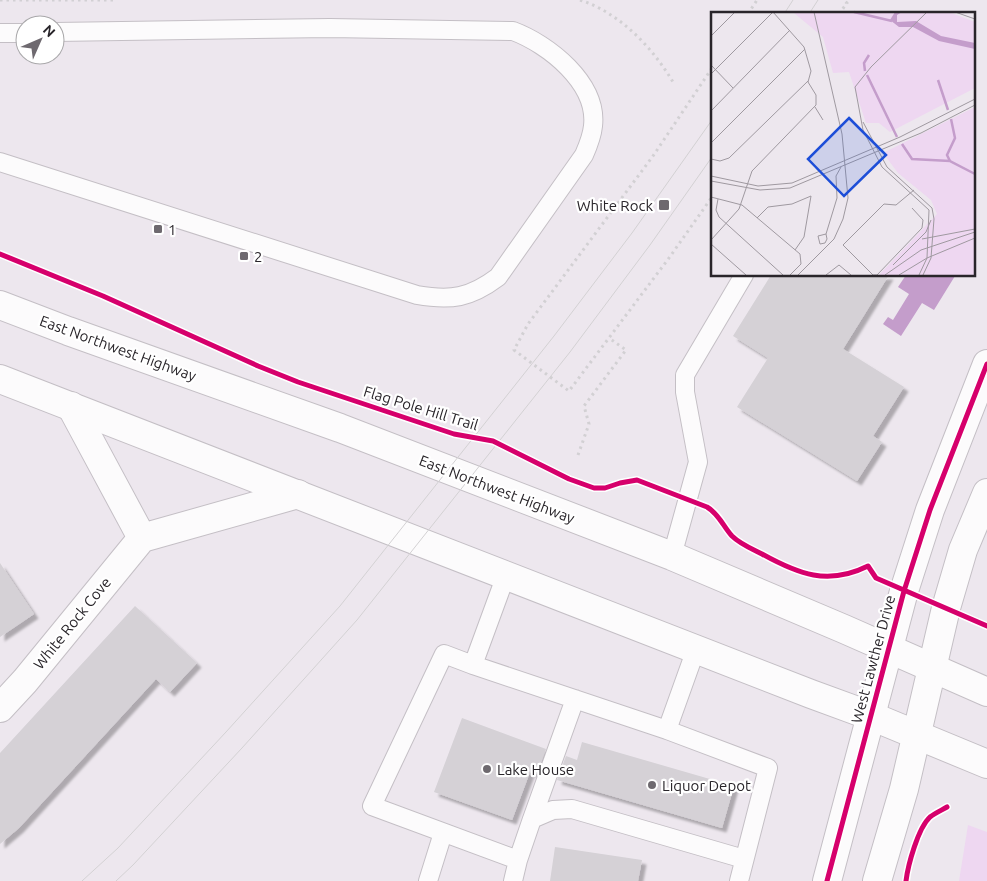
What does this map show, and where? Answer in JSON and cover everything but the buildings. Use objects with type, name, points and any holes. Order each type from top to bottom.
[{"type":"main road","name":"East Northwest Highway","points":[[0,305],[340,428],[672,556],[889,648],[987,692]]},
{"type":"main road","name":"West Lawther Drive","points":[[827,881],[904,591],[930,510],[987,364]]},
{"type":"main road","points":[[0,379],[871,716],[987,764]]},
{"type":"main road","points":[[71,406],[142,538],[298,494]]},
{"type":"main road","points":[[876,881],[900,802],[917,736],[946,608],[963,550],[987,493]]},
{"type":"main road","name":"White Rock Cove","points":[[0,708],[142,538]]},
{"type":"lane","points":[[0,162],[417,295],[435,298],[454,298],[469,295],[498,277],[584,155],[591,139],[594,124],[592,107],[585,92],[562,60],[528,36],[513,30],[330,28],[65,32]]},
{"type":"lane","points":[[0,33],[15,33]]},
{"type":"lane","points":[[672,556],[698,462],[685,392],[684,375],[743,276]]},
{"type":"lane","points":[[473,665],[506,575]]},
{"type":"lane","points":[[667,730],[696,649]]},
{"type":"lane","points":[[518,860],[372,806],[444,654],[667,730],[768,768],[739,881]]},
{"type":"lane","points":[[513,881],[532,819],[575,700]]},
{"type":"lane","points":[[532,819],[553,810],[572,809],[744,860]]},
{"type":"lane","points":[[428,881],[443,833]]},
{"type":"path","points":[[0,0],[115,0]]},
{"type":"path","points":[[580,0],[605,13],[634,32],[655,56],[673,82]]},
{"type":"path","points":[[749,12],[757,0]]},
{"type":"path","points":[[840,12],[847,3],[843,0]]},
{"type":"path","points":[[711,69],[653,156],[528,324],[514,350],[569,391],[669,258],[711,198]]},
{"type":"path","points":[[578,455],[589,424],[584,406],[626,350],[609,338]]},
{"type":"shaded area","points":[[905,276],[955,276],[934,310],[922,303],[901,336],[883,324],[888,317],[893,320],[909,294],[898,287]]},
{"type":"shaded area","points":[[968,825],[987,832],[987,881],[959,881]]},
{"type":"tram line","points":[[785,12],[793,0]]},
{"type":"tram line","points":[[810,12],[818,0]]},
{"type":"tram line","points":[[82,881],[118,848],[340,606],[554,336],[632,233],[711,121]]},
{"type":"tram line","points":[[116,881],[242,748],[357,620],[570,352],[650,245],[711,158]]},
{"type":"cycle path","name":"Flag Pole Hill Trail","points":[[0,254],[103,296],[258,366],[298,382],[454,434],[493,441],[569,479],[594,488],[605,488],[637,480],[707,507],[715,513],[732,536],[739,541],[801,572],[826,576],[840,575],[868,566],[876,578],[987,626]]},
{"type":"cycle path","points":[[827,881],[904,591],[930,510],[987,364]]},
{"type":"cycle path","points":[[906,881],[911,857],[921,829],[930,817],[947,807]]},
{"type":"place","name":"White Rock","points":[[664,205]]},
{"type":"place","name":"1","points":[[158,229]]},
{"type":"place","name":"2","points":[[244,256]]},
{"type":"place","name":"Lake House","points":[[487,769]]},
{"type":"place","name":"Liquor Depot","points":[[652,785]]}]
